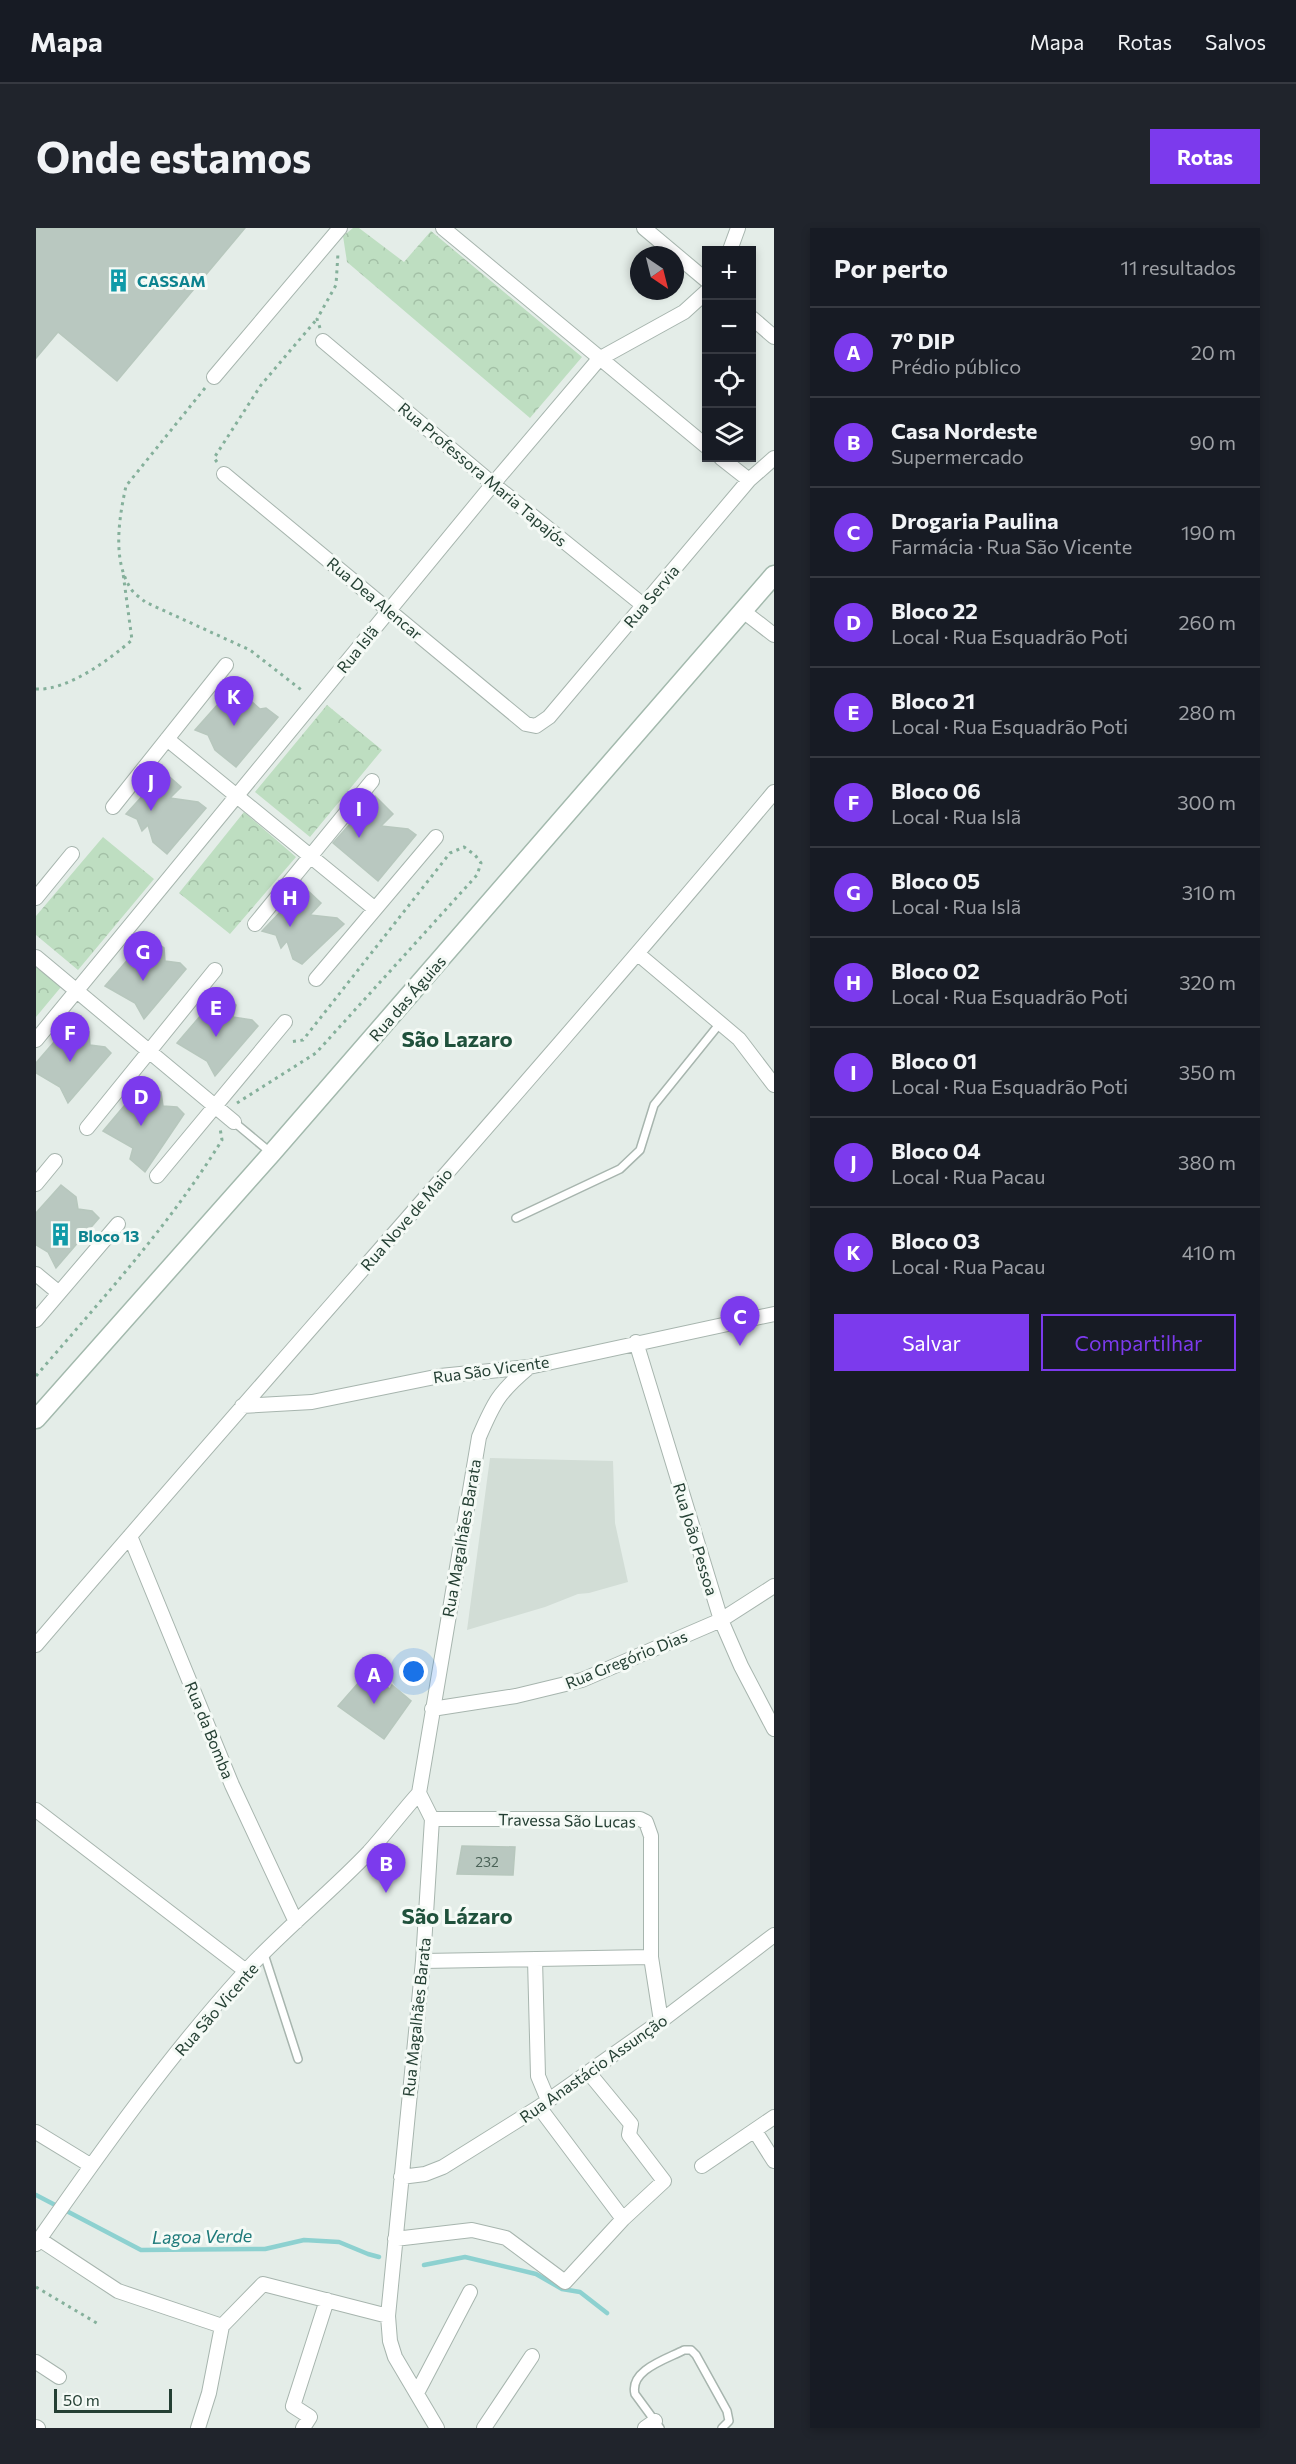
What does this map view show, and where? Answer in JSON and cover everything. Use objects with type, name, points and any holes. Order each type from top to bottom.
[{"type":"street","points":[[443,228],[702,443]]},
{"type":"street","points":[[644,228],[702,277]]},
{"type":"street","points":[[731,246],[738,228]]},
{"type":"street","points":[[214,377],[338,231]]},
{"type":"street","name":"Rua Islã","points":[[36,1040],[493,484],[599,359],[684,312],[702,296]]},
{"type":"street","points":[[756,321],[774,337]]},
{"type":"street","name":"Rua Professora Maria Tapajós","points":[[323,341],[493,484],[643,605]]},
{"type":"street","name":"Rua Servia","points":[[526,724],[536,726],[549,717],[749,480],[774,458]]},
{"type":"street","points":[[726,462],[749,480]]},
{"type":"street","name":"Rua Dea Alencar","points":[[224,474],[390,609],[526,724]]},
{"type":"street","name":"Rua das Águias","points":[[36,1419],[272,1153],[774,574]]},
{"type":"street","points":[[743,610],[774,635]]},
{"type":"street","points":[[113,807],[226,665]]},
{"type":"street","points":[[167,739],[375,909]]},
{"type":"street","points":[[255,924],[372,782]]},
{"type":"street","name":"Rua Nove de Maio","points":[[36,1646],[242,1406],[638,954],[774,792]]},
{"type":"street","points":[[316,979],[436,837]]},
{"type":"street","points":[[36,898],[72,854]]},
{"type":"street","points":[[638,954],[721,1022],[739,1040],[774,1085]]},
{"type":"street","points":[[36,957],[234,1122]]},
{"type":"street","points":[[87,1128],[215,970]]},
{"type":"street","points":[[158,1176],[218,1108],[285,1022]]},
{"type":"street","points":[[36,1184],[55,1161]]},
{"type":"street","points":[[36,1320],[118,1224]]},
{"type":"street","points":[[36,1274],[59,1293]]},
{"type":"street","name":"Rua São Vicente","points":[[242,1406],[312,1402],[440,1376],[529,1367],[636,1342],[774,1314]]},
{"type":"street","name":"Rua João Pessoa","points":[[636,1342],[721,1620],[741,1666],[774,1729]]},
{"type":"street","name":"Rua Magalhães Barata","points":[[419,1793],[479,1437],[493,1405],[506,1386],[529,1367]]},
{"type":"street","name":"Rua da Bomba","points":[[130,1536],[232,1785],[296,1922]]},
{"type":"street","name":"Rua Gregório Dias","points":[[432,1709],[516,1696],[582,1680],[721,1620],[774,1586]]},
{"type":"street","points":[[419,1793],[432,1819]]},
{"type":"street","name":"Rua São Vicente","points":[[38,2242],[90,2166],[159,2074],[246,1971],[368,1852],[419,1793]]},
{"type":"street","points":[[36,1810],[246,1971]]},
{"type":"street","name":"Rua Magalhães Barata","points":[[432,1819],[423,1961],[388,2316],[390,2341],[395,2357],[437,2428]]},
{"type":"street","name":"Travessa São Lucas","points":[[432,1819],[640,1819],[646,1822],[651,1836],[651,1957],[661,2021]]},
{"type":"street","name":"Rua Anastácio Assunção","points":[[401,2177],[424,2174],[443,2167],[544,2104],[661,2021],[774,1935]]},
{"type":"street","points":[[423,1961],[651,1957]]},
{"type":"street","points":[[535,1959],[538,2076],[544,2104],[623,2219]]},
{"type":"street","points":[[395,2239],[472,2230],[506,2238],[566,2282],[623,2219],[664,2181],[629,2135],[631,2124],[590,2073]]},
{"type":"street","points":[[702,2166],[774,2117]]},
{"type":"street","points":[[755,2131],[774,2162]]},
{"type":"street","points":[[36,2132],[90,2166]]},
{"type":"street","points":[[38,2242],[118,2291],[222,2326]]},
{"type":"street","points":[[198,2428],[209,2393],[222,2326],[263,2284],[388,2316]]},
{"type":"street","points":[[417,2393],[471,2292]]},
{"type":"street","points":[[303,2428],[310,2417],[293,2406],[327,2300]]},
{"type":"street","points":[[484,2428],[532,2356]]},
{"type":"street","points":[[36,2362],[59,2377]]},
{"type":"lane","points":[[516,1218],[621,1169],[629,1162],[640,1150],[654,1104],[721,1022]]},
{"type":"lane","points":[[234,1122],[272,1153]]},
{"type":"lane","points":[[264,1954],[298,2059]]},
{"type":"lane","points":[[653,2426],[635,2394],[633,2387],[637,2376],[684,2350],[691,2350],[730,2416],[729,2421],[722,2428]]},
{"type":"path","points":[[224,474],[214,458],[261,386],[317,319],[336,285],[338,231]]},
{"type":"path","points":[[317,319],[323,341]]},
{"type":"path","points":[[36,689],[49,690],[90,671],[114,656],[132,640],[118,540],[121,506],[126,486],[214,377]]},
{"type":"path","points":[[122,569],[131,591],[145,602],[250,650],[315,700]]},
{"type":"path","points":[[36,1376],[147,1247],[192,1188],[222,1140],[217,1119],[218,1108],[238,1103],[316,1053],[477,875],[482,863],[475,855],[464,847],[450,854],[303,1040],[287,1042]]},
{"type":"path","points":[[36,2287],[100,2325]]},
{"type":"shaded area","points":[[490,1458],[613,1461],[615,1523],[628,1582],[578,1594],[545,1607],[467,1630]]},
{"type":"green space","points":[[353,228],[359,228],[404,262],[431,231],[582,357],[530,418],[347,262],[343,236]]},
{"type":"green space","points":[[327,705],[382,750],[310,837],[255,792]]},
{"type":"green space","points":[[244,812],[296,857],[230,934],[179,893]]},
{"type":"green space","points":[[103,837],[154,879],[78,970],[36,935],[36,916]]},
{"type":"green space","points":[[36,966],[61,987],[36,1017]]},
{"type":"building","name":"CASSAM","points":[[36,228],[245,228],[117,381],[58,332],[36,358]]},
{"type":"building","points":[[234,686],[260,709],[266,708],[278,717],[236,767],[215,750],[208,735],[195,730]]},
{"type":"building","points":[[164,772],[181,787],[170,798],[198,802],[206,808],[167,854],[153,842],[148,825],[142,831],[137,819],[126,814]]},
{"type":"building","points":[[375,796],[393,814],[381,826],[408,829],[416,835],[378,881],[333,843]]},
{"type":"building","points":[[304,887],[321,903],[310,915],[337,918],[344,924],[302,964],[293,959],[287,941],[281,948],[276,935],[262,931]]},
{"type":"building","points":[[148,936],[164,948],[165,961],[180,963],[186,969],[144,1019],[135,1003],[105,986]]},
{"type":"building","points":[[220,993],[236,1005],[233,1017],[252,1020],[258,1026],[215,1076],[207,1061],[177,1043]]},
{"type":"building","points":[[73,1020],[89,1032],[90,1045],[105,1047],[111,1053],[68,1103],[60,1087],[36,1073],[36,1063]]},
{"type":"building","points":[[145,1081],[161,1092],[163,1106],[177,1107],[184,1114],[145,1172],[130,1159],[133,1148],[103,1131]]},
{"type":"building","name":"Bloco 13","points":[[61,1185],[76,1197],[78,1209],[92,1211],[99,1218],[56,1268],[48,1252],[36,1245],[36,1213]]},
{"type":"building","points":[[367,1673],[390,1689],[392,1685],[411,1701],[384,1739],[338,1706]]},
{"type":"building","points":[[462,1846],[515,1847],[513,1875],[457,1874]]},
{"type":"waterway","name":"Lagoa Verde","points":[[36,2195],[141,2250],[265,2249],[304,2240],[339,2242],[379,2257]]},
{"type":"waterway","name":"Lagoa Verde","points":[[424,2265],[465,2257],[536,2274],[562,2289],[580,2292],[607,2313]]},
{"type":"place","name":"CASSAM","points":[[119,280]]},
{"type":"place","name":"Bloco 03","points":[[234,726]]},
{"type":"place","name":"Bloco 04","points":[[151,811]]},
{"type":"place","name":"Bloco 01","points":[[359,838]]},
{"type":"place","name":"Bloco 02","points":[[290,927]]},
{"type":"place","name":"Bloco 05","points":[[143,981]]},
{"type":"place","name":"Bloco 21","points":[[216,1037]]},
{"type":"place","name":"Bloco 06","points":[[70,1062]]},
{"type":"place","name":"Bloco 22","points":[[141,1126]]},
{"type":"place","name":"Bloco 13","points":[[60,1235]]},
{"type":"place","name":"Drogaria Paulina","points":[[740,1346]]},
{"type":"place","name":"7º DIP","points":[[374,1704]]},
{"type":"place","name":"Casa Nordeste","points":[[386,1893]]},
{"type":"district","name":"São Lazaro","points":[[457,1038]]},
{"type":"district","name":"São Lázaro","points":[[457,1915]]}]
